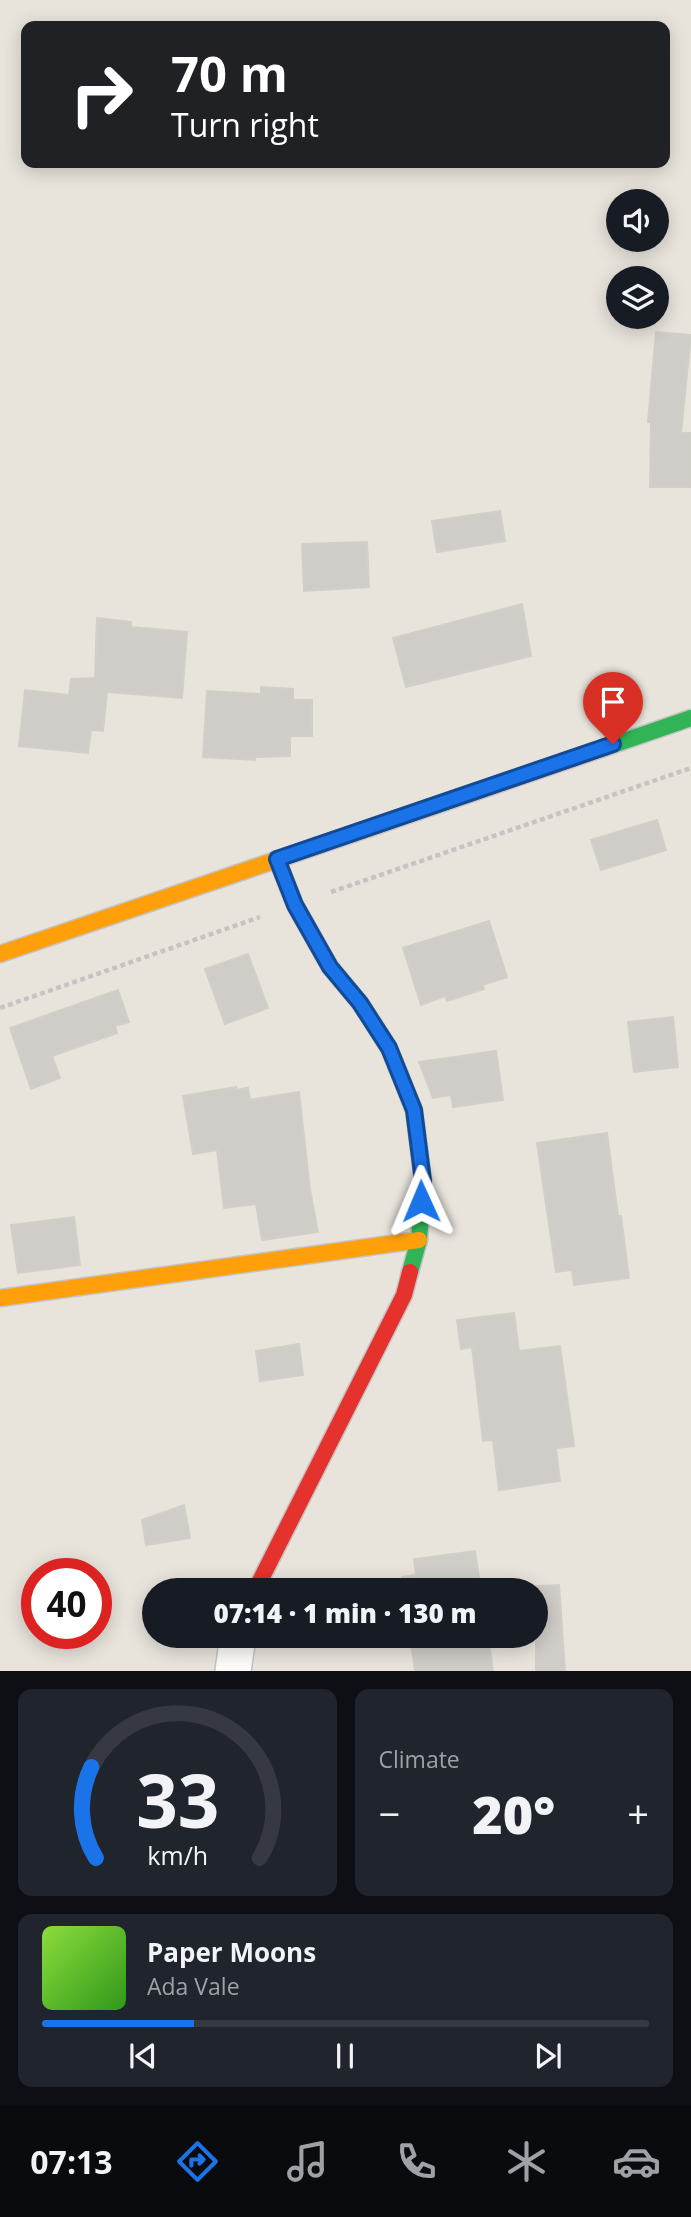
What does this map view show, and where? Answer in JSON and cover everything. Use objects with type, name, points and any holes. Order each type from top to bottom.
[{"type":"street","points":[[0,954],[691,718]]},
{"type":"street","points":[[262,1578],[404,1296],[419,1240],[423,1181],[414,1110],[389,1048],[360,1003],[330,967],[295,905],[277,859]]},
{"type":"street","points":[[0,1298],[419,1240]]},
{"type":"street","points":[[233,1671],[236,1648]]},
{"type":"path","points":[[0,1008],[691,768]]},
{"type":"building","points":[[656,332],[691,335],[681,433],[691,433],[691,487],[650,487],[651,422],[648,422]]},
{"type":"building","points":[[500,511],[505,541],[437,552],[432,521]]},
{"type":"building","points":[[367,542],[369,587],[304,591],[302,544]]},
{"type":"building","points":[[522,604],[531,656],[406,687],[393,638]]},
{"type":"building","points":[[97,618],[131,622],[131,627],[187,632],[182,698],[107,692],[103,731],[91,730],[88,753],[19,746],[25,690],[69,695],[71,679],[95,678]]},
{"type":"building","points":[[261,687],[293,689],[293,700],[312,700],[312,736],[290,736],[290,756],[255,757],[255,760],[203,757],[207,691],[261,694]]},
{"type":"building","points":[[657,820],[666,850],[601,870],[591,840]]},
{"type":"building","points":[[489,921],[507,977],[482,985],[484,989],[447,1001],[445,996],[421,1005],[403,948]]},
{"type":"building","points":[[248,954],[268,1008],[225,1024],[205,969]]},
{"type":"building","points":[[118,990],[129,1022],[115,1026],[117,1033],[52,1056],[60,1078],[31,1089],[10,1028]]},
{"type":"building","points":[[673,1017],[678,1067],[634,1072],[628,1022]]},
{"type":"building","points":[[496,1051],[503,1100],[453,1107],[451,1095],[433,1098],[419,1062]]},
{"type":"building","points":[[236,1087],[236,1090],[248,1088],[250,1100],[299,1092],[310,1190],[318,1232],[262,1240],[256,1204],[224,1208],[217,1150],[193,1154],[183,1096]]},
{"type":"building","points":[[607,1133],[629,1278],[574,1285],[572,1270],[556,1272],[537,1143]]},
{"type":"building","points":[[74,1217],[80,1265],[18,1273],[11,1225]]},
{"type":"building","points":[[514,1313],[519,1351],[560,1346],[574,1446],[556,1448],[560,1481],[499,1490],[493,1440],[483,1441],[472,1347],[461,1349],[457,1320]]},
{"type":"building","points":[[299,1344],[303,1375],[260,1381],[256,1351]]},
{"type":"building","points":[[184,1505],[190,1538],[146,1545],[142,1520]]},
{"type":"building","points":[[475,1551],[479,1578],[402,1578],[416,1575],[414,1559]]},
{"type":"building","points":[[548,1585],[559,1585],[565,1671],[536,1671],[536,1648],[548,1648]]},
{"type":"building","points":[[412,1648],[490,1648],[493,1671],[415,1671]]},
{"type":"traffic: fast","points":[[604,748],[691,718]]},
{"type":"traffic: fast","points":[[277,859],[295,905],[330,967],[360,1003],[389,1048],[414,1110],[423,1181],[419,1240],[410,1272]]},
{"type":"traffic: slow","points":[[0,954],[288,856]]},
{"type":"traffic: slow","points":[[0,1298],[419,1240]]},
{"type":"traffic: jam","points":[[288,856],[604,748]]},
{"type":"traffic: jam","points":[[262,1578],[404,1295],[410,1272]]},
{"type":"route","points":[[421,1201],[423,1181],[414,1110],[389,1048],[360,1003],[330,967],[295,905],[277,859],[613,744]]}]
